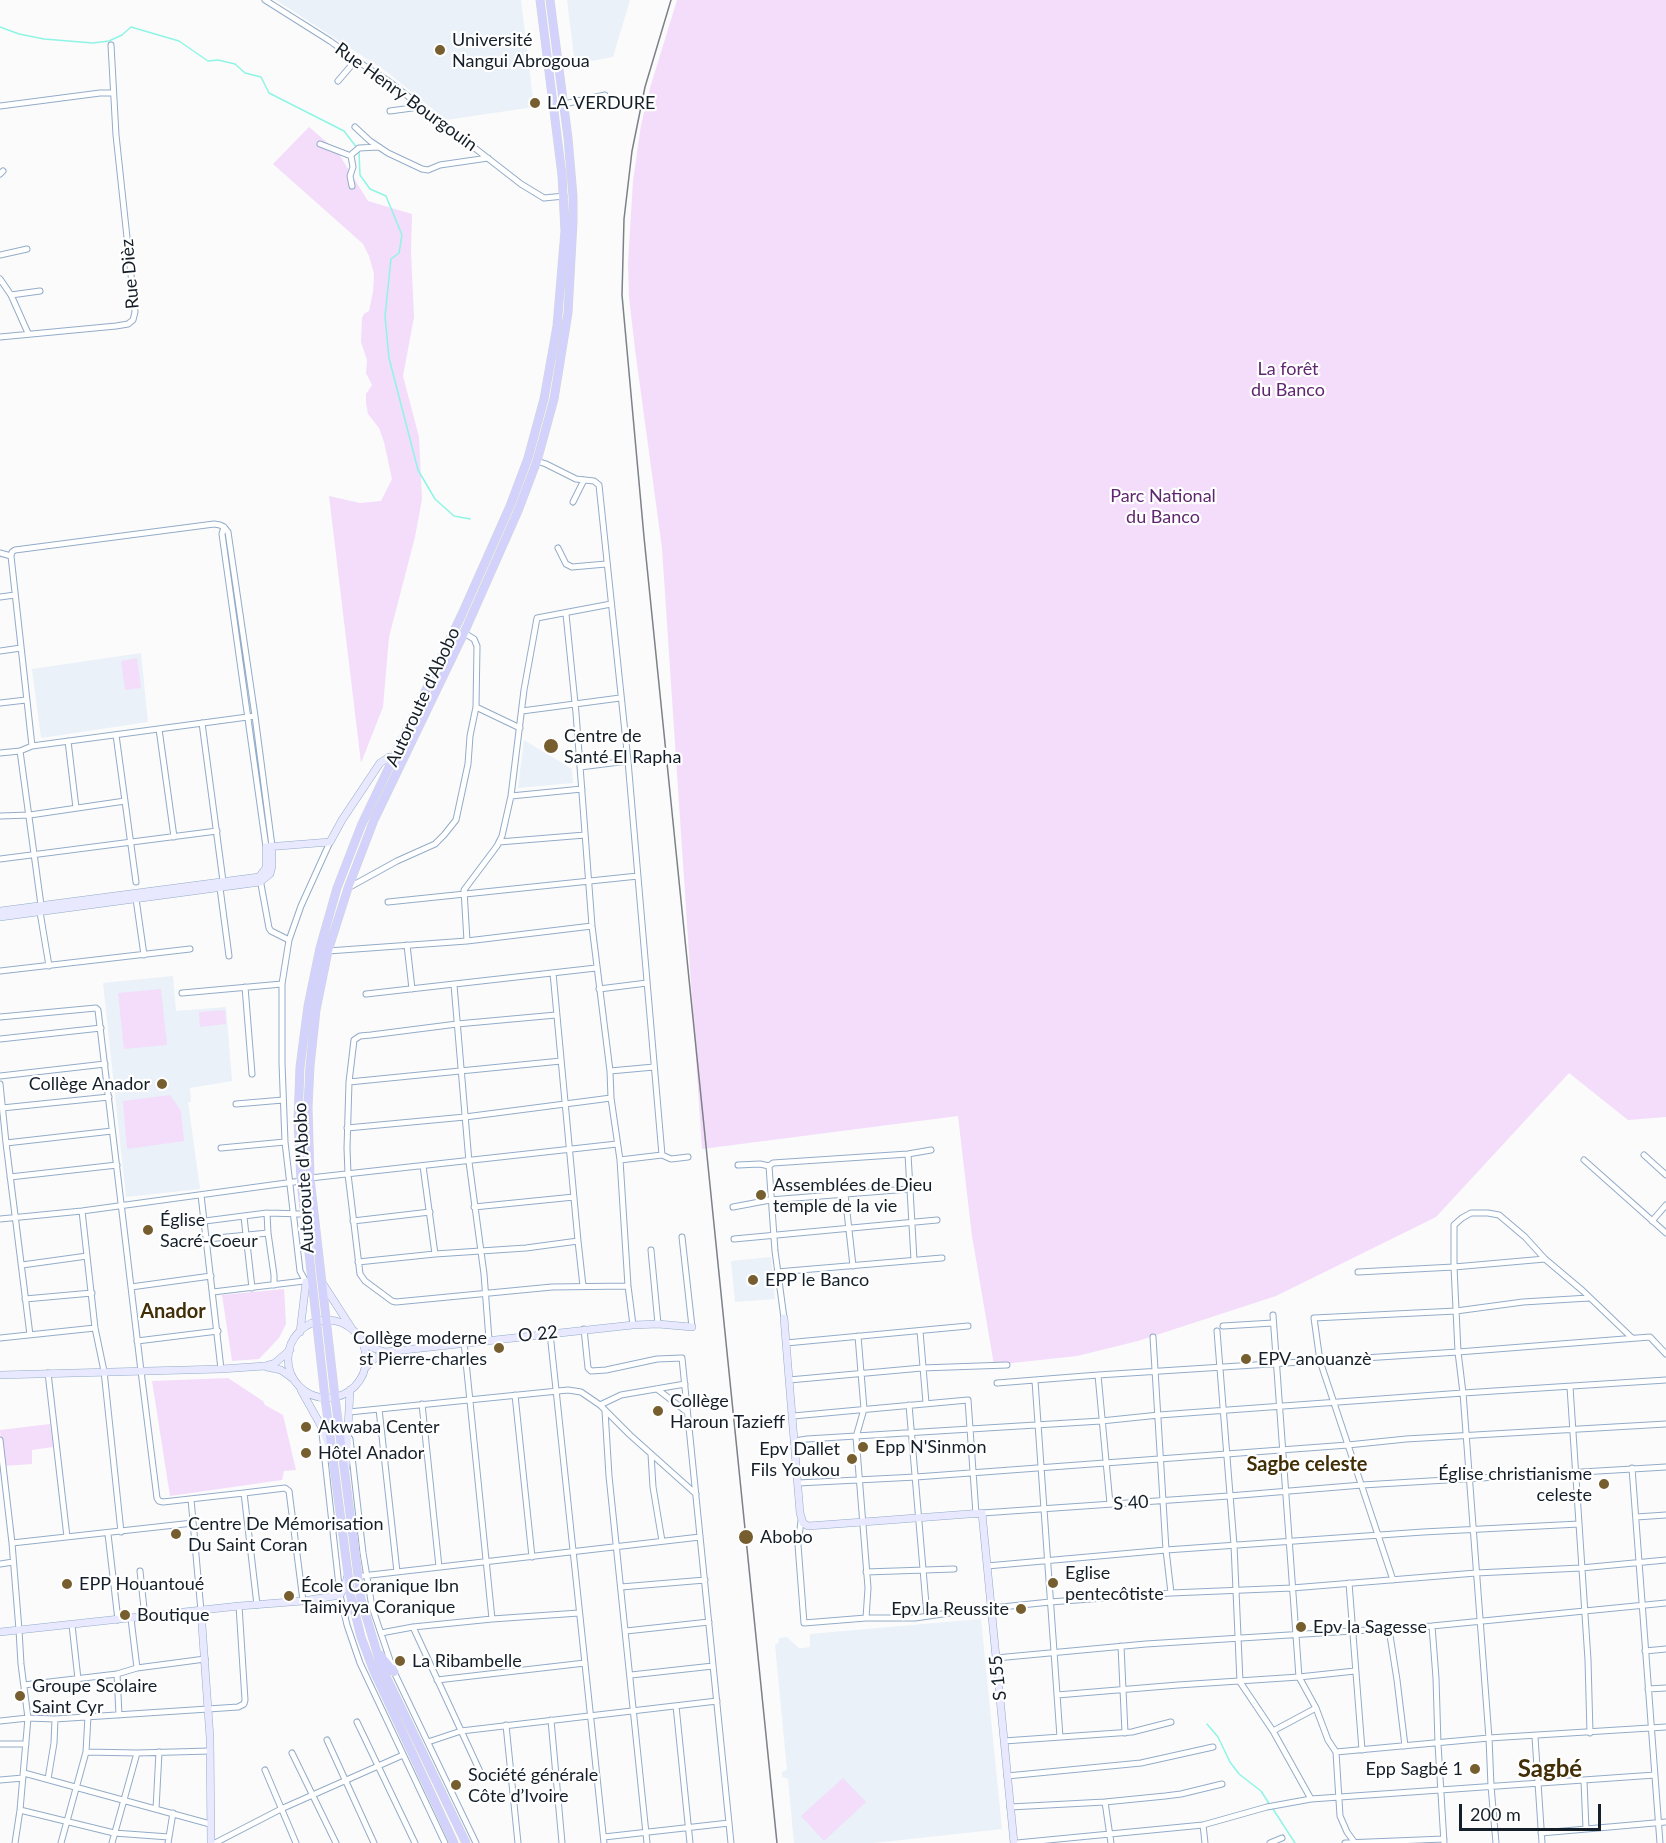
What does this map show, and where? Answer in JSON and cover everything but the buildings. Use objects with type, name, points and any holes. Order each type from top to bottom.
[{"type":"main road","name":"Autoroute d'Abobo","points":[[454,1843],[373,1669],[361,1637],[351,1598],[304,1214],[298,1121],[300,1067],[308,1006],[320,948],[337,888],[361,826],[466,606],[510,506],[528,458],[544,399],[557,326],[563,260],[564,196],[540,0]]},
{"type":"main road","name":"Autoroute d'Abobo","points":[[466,1843],[381,1666],[361,1599],[362,1577],[334,1397],[310,1178],[308,1107],[316,1010],[328,951],[348,888],[374,820],[464,633],[518,511],[537,461],[552,407],[568,313],[573,245],[573,196],[550,0]]},
{"type":"main road","points":[[305,1282],[309,1258]]},
{"type":"main road","points":[[375,1648],[394,1671]]},
{"type":"street","name":"Rue Henry Bourgouin","points":[[265,0],[387,80],[521,184],[544,198],[564,196]]},
{"type":"street","points":[[0,106],[112,93],[111,45]]},
{"type":"street","points":[[338,81],[356,60]]},
{"type":"street","name":"Rue Dièz","points":[[0,337],[116,326],[128,324],[133,320],[135,312],[112,93]]},
{"type":"street","points":[[564,104],[605,95]]},
{"type":"street","points":[[390,111],[419,105]]},
{"type":"street","points":[[355,127],[379,147],[402,161],[423,169],[428,170],[440,165],[489,158]]},
{"type":"street","points":[[320,144],[352,155]]},
{"type":"street","points":[[352,186],[350,176],[353,167],[352,155],[358,148],[379,147]]},
{"type":"street","points":[[0,255],[27,249]]},
{"type":"street","points":[[0,279],[11,295],[28,333]]},
{"type":"street","points":[[11,295],[40,291]]},
{"type":"street","points":[[537,461],[576,479],[594,481],[599,485],[628,762],[662,1155]]},
{"type":"street","points":[[573,502],[584,480]]},
{"type":"street","points":[[32,746],[11,556],[15,550],[214,524],[224,527],[228,532],[255,716],[269,846]]},
{"type":"street","points":[[0,917],[41,908],[260,879],[270,874],[272,866],[247,717],[222,534],[224,527]]},
{"type":"street","points":[[558,548],[566,564],[572,567],[606,564]]},
{"type":"street","points":[[0,553],[11,556]]},
{"type":"street","points":[[0,597],[15,595]]},
{"type":"street","points":[[467,941],[463,894],[466,886],[499,842],[511,796],[524,690],[537,618],[611,604]]},
{"type":"street","points":[[566,614],[596,969],[620,1160],[628,1286],[633,1325]]},
{"type":"street","points":[[348,888],[397,861],[435,844],[454,824],[468,764],[470,736],[476,707],[477,646],[474,639],[464,633]]},
{"type":"street","points":[[0,651],[21,648]]},
{"type":"street","points":[[522,711],[620,698]]},
{"type":"street","points":[[0,703],[27,700]]},
{"type":"street","points":[[476,707],[520,728]]},
{"type":"street","points":[[0,753],[20,751],[32,746],[255,716]]},
{"type":"street","points":[[202,723],[217,831],[229,956]]},
{"type":"street","points":[[159,729],[174,837]]},
{"type":"street","points":[[116,735],[136,882]]},
{"type":"street","points":[[68,741],[76,808]]},
{"type":"street","points":[[20,751],[49,966]]},
{"type":"street","points":[[300,1332],[305,1282],[300,1271],[285,1142],[283,1100],[282,984],[289,940],[301,906],[342,820],[381,763],[389,757],[394,758]]},
{"type":"street","points":[[580,767],[628,762]]},
{"type":"street","points":[[511,796],[582,789]]},
{"type":"street","points":[[0,816],[30,815],[125,801]]},
{"type":"street","points":[[0,859],[217,831]]},
{"type":"street","points":[[499,842],[585,835]]},
{"type":"street","points":[[269,846],[330,842]]},
{"type":"street","points":[[388,902],[638,876]]},
{"type":"street","points":[[260,879],[268,928],[289,940]]},
{"type":"street","points":[[0,911],[136,899],[222,884]]},
{"type":"street","points":[[136,899],[144,955]]},
{"type":"street","points":[[328,951],[467,941],[592,926]]},
{"type":"street","points":[[407,945],[412,989]]},
{"type":"street","points":[[0,971],[190,949]]},
{"type":"street","points":[[366,994],[596,969]]},
{"type":"street","points":[[553,973],[584,1286]]},
{"type":"street","points":[[599,989],[647,983]]},
{"type":"street","points":[[182,993],[282,984]]},
{"type":"street","points":[[454,985],[469,1162],[486,1294],[489,1340]]},
{"type":"street","points":[[245,987],[252,1074]]},
{"type":"street","points":[[0,1017],[96,1008],[98,1010],[157,1498],[163,1502],[288,1489],[303,1601]]},
{"type":"street","points":[[556,1015],[457,1024],[357,1037],[353,1043],[347,1128],[348,1174],[360,1274],[365,1281],[392,1301],[402,1302],[552,1287],[628,1286]]},
{"type":"street","points":[[0,1039],[101,1028]]},
{"type":"street","points":[[349,1082],[561,1061]]},
{"type":"street","points":[[0,1076],[105,1064]]},
{"type":"street","points":[[610,1071],[654,1067]]},
{"type":"street","points":[[0,1084],[30,1335]]},
{"type":"street","points":[[2,1108],[109,1097]]},
{"type":"street","points":[[347,1128],[465,1117],[611,1098]]},
{"type":"street","points":[[236,1104],[283,1100]]},
{"type":"street","points":[[6,1143],[112,1131]]},
{"type":"street","points":[[221,1148],[285,1142]]},
{"type":"street","points":[[310,1178],[617,1144]]},
{"type":"street","points":[[738,1165],[769,1166],[773,1163],[908,1154],[931,1150]]},
{"type":"street","points":[[908,1154],[914,1260]]},
{"type":"street","points":[[620,1160],[662,1155],[671,1159],[688,1157]]},
{"type":"street","points":[[1644,1155],[1666,1174]]},
{"type":"street","points":[[1584,1160],[1666,1233]]},
{"type":"street","points":[[10,1177],[117,1165]]},
{"type":"street","points":[[423,1166],[435,1254]]},
{"type":"street","points":[[769,1166],[773,1235],[784,1318],[795,1441],[801,1521],[798,1545],[804,1623],[866,1618],[915,1618],[1050,1602],[1171,1593],[1236,1592],[1666,1560]]},
{"type":"street","points":[[0,1219],[301,1181]]},
{"type":"street","points":[[733,1207],[770,1200],[909,1189]]},
{"type":"street","points":[[845,1194],[853,1266]]},
{"type":"street","points":[[201,1195],[221,1369]]},
{"type":"street","points":[[474,1207],[574,1197]]},
{"type":"street","points":[[1652,1221],[1666,1205]]},
{"type":"street","points":[[82,1210],[95,1328],[104,1371],[121,1532]]},
{"type":"street","points":[[353,1221],[430,1212]]},
{"type":"street","points":[[1496,1843],[1463,1393],[1458,1352],[1454,1226],[1471,1213],[1488,1212],[1499,1215],[1632,1338]]},
{"type":"street","points":[[205,1221],[267,1214],[304,1214]]},
{"type":"street","points":[[267,1214],[274,1285]]},
{"type":"street","points":[[244,1217],[252,1288]]},
{"type":"street","points":[[734,1239],[937,1220]]},
{"type":"street","points":[[207,1239],[268,1233]]},
{"type":"street","points":[[682,1237],[692,1327]]},
{"type":"street","points":[[358,1262],[578,1242]]},
{"type":"street","points":[[651,1250],[658,1324]]},
{"type":"street","points":[[22,1265],[87,1256]]},
{"type":"street","points":[[777,1272],[942,1258]]},
{"type":"street","points":[[1358,1272],[1545,1259]]},
{"type":"street","points":[[131,1287],[211,1276]]},
{"type":"street","points":[[213,1292],[305,1282]]},
{"type":"street","points":[[265,1366],[281,1370],[310,1394],[325,1398],[350,1390],[362,1377],[366,1355],[362,1342],[323,1284]]},
{"type":"street","points":[[25,1299],[92,1293]]},
{"type":"street","points":[[1393,1580],[1320,1361],[1315,1338],[1313,1320],[1315,1317],[1456,1311],[1523,1302],[1589,1298]]},
{"type":"street","points":[[1273,1315],[1299,1677],[1316,1708],[1328,1740],[1336,1752],[1340,1815],[1347,1832],[1355,1842]]},
{"type":"street","points":[[332,1454],[320,1424],[289,1365],[290,1350],[300,1332],[317,1322],[327,1321],[346,1325],[354,1331]]},
{"type":"street","points":[[1223,1326],[1273,1323]]},
{"type":"street","name":"O 22","points":[[385,1352],[633,1325],[658,1324],[692,1327]]},
{"type":"street","points":[[786,1343],[968,1326]]},
{"type":"street","points":[[0,1338],[95,1328]]},
{"type":"street","points":[[584,1329],[588,1368],[591,1371],[657,1359],[682,1358],[731,1843]]},
{"type":"street","points":[[137,1341],[218,1331]]},
{"type":"street","points":[[920,1331],[926,1403]]},
{"type":"street","points":[[1217,1331],[1227,1453],[1240,1682],[1273,1731],[1311,1799]]},
{"type":"street","points":[[550,1333],[604,1840],[646,1832],[729,1822]]},
{"type":"street","points":[[858,1336],[864,1409],[856,1437],[868,1595],[866,1618]]},
{"type":"street","points":[[997,1383],[1458,1352],[1650,1336],[1666,1354]]},
{"type":"street","points":[[1153,1337],[1171,1593]]},
{"type":"street","points":[[362,1342],[385,1352]]},
{"type":"street","points":[[464,1342],[492,1619]]},
{"type":"street","points":[[0,1375],[265,1366],[274,1363],[290,1350]]},
{"type":"street","points":[[365,1368],[378,1355],[385,1352]]},
{"type":"street","points":[[789,1380],[922,1368],[1007,1365]]},
{"type":"street","points":[[48,1373],[67,1537]]},
{"type":"street","points":[[1098,1375],[1110,1504]]},
{"type":"street","points":[[795,1441],[1666,1380]]},
{"type":"street","points":[[1035,1381],[1060,1737]]},
{"type":"street","points":[[600,1405],[617,1396],[684,1384]]},
{"type":"street","points":[[1570,1387],[1590,1732]]},
{"type":"street","points":[[657,1389],[687,1412]]},
{"type":"street","points":[[346,1473],[350,1390]]},
{"type":"street","points":[[349,1412],[568,1390],[580,1392],[600,1405],[696,1494]]},
{"type":"street","points":[[515,1395],[532,1557]]},
{"type":"street","points":[[793,1416],[968,1400],[972,1472],[979,1513]]},
{"type":"street","points":[[422,1404],[440,1567]]},
{"type":"street","points":[[909,1405],[927,1616]]},
{"type":"street","points":[[379,1409],[397,1572]]},
{"type":"street","points":[[605,1411],[609,1476],[647,1843]]},
{"type":"street","points":[[320,1424],[340,1595],[360,1663],[445,1843]]},
{"type":"street","points":[[798,1483],[1666,1424]]},
{"type":"street","points":[[349,1428],[362,1577],[394,1671],[476,1843]]},
{"type":"street","points":[[0,1440],[28,1718],[24,1775],[15,1843]]},
{"type":"street","points":[[651,1453],[653,1487],[662,1541]]},
{"type":"street","name":"S 40","points":[[801,1521],[808,1526],[1362,1485],[1666,1467]]},
{"type":"street","points":[[1632,1468],[1660,1843]]},
{"type":"street","points":[[244,1493],[257,1605]]},
{"type":"street","points":[[191,1499],[205,1659],[210,1751],[210,1824],[213,1843],[281,1809],[404,1755]]},
{"type":"street","points":[[0,1513],[8,1512]]},
{"type":"street","name":"S 155","points":[[979,1513],[987,1566],[1015,1843]]},
{"type":"street","points":[[1636,1517],[1666,1515]]},
{"type":"street","points":[[12,1544],[193,1524]]},
{"type":"street","points":[[987,1566],[1233,1545],[1579,1524]]},
{"type":"street","points":[[108,1534],[118,1620]]},
{"type":"street","points":[[362,1577],[700,1538]]},
{"type":"street","points":[[0,1564],[14,1562]]},
{"type":"street","points":[[866,1572],[954,1569]]},
{"type":"street","points":[[140,1571],[145,1618]]},
{"type":"street","points":[[0,1632],[303,1601],[340,1595],[348,1576]]},
{"type":"street","points":[[621,1587],[705,1580]]},
{"type":"street","points":[[1349,1583],[1362,1750]]},
{"type":"street","points":[[996,1658],[1121,1646],[1432,1626],[1666,1604]]},
{"type":"street","points":[[0,1721],[238,1707],[244,1704],[245,1700],[239,1606]]},
{"type":"street","points":[[381,1633],[413,1627],[492,1619],[579,1613]]},
{"type":"street","points":[[131,1619],[137,1668]]},
{"type":"street","points":[[626,1630],[709,1622]]},
{"type":"street","points":[[72,1625],[78,1679]]},
{"type":"street","points":[[1345,1843],[1444,1841],[1432,1626]]},
{"type":"street","points":[[413,1627],[483,1778]]},
{"type":"street","points":[[1389,1629],[1405,1746]]},
{"type":"street","points":[[1121,1646],[1125,1733]]},
{"type":"street","points":[[1645,1651],[1666,1649]]},
{"type":"street","points":[[24,1685],[117,1674],[137,1668],[205,1659]]},
{"type":"street","points":[[437,1680],[585,1663]]},
{"type":"street","points":[[631,1676],[714,1666]]},
{"type":"street","points":[[1057,1695],[1355,1671]]},
{"type":"street","points":[[117,1674],[119,1715]]},
{"type":"street","points":[[1648,1689],[1666,1688]]},
{"type":"street","points":[[428,1742],[461,1731],[717,1701]]},
{"type":"street","points":[[676,1706],[690,1843]]},
{"type":"street","points":[[1273,1731],[1316,1708]]},
{"type":"street","points":[[62,1843],[86,1752],[88,1716]]},
{"type":"street","points":[[48,1779],[55,1719]]},
{"type":"street","points":[[551,1720],[562,1843]]},
{"type":"street","points":[[357,1722],[415,1843]]},
{"type":"street","points":[[1004,1741],[1125,1733],[1171,1722]]},
{"type":"street","points":[[506,1725],[518,1843]]},
{"type":"street","points":[[1336,1752],[1489,1738],[1535,1737],[1666,1726]]},
{"type":"street","points":[[1535,1737],[1542,1843]]},
{"type":"street","points":[[327,1740],[374,1843]]},
{"type":"street","points":[[0,1744],[26,1744]]},
{"type":"street","points":[[1007,1776],[1141,1763],[1213,1747]]},
{"type":"street","points":[[86,1752],[137,1754],[210,1751]]},
{"type":"street","points":[[156,1809],[159,1752]]},
{"type":"street","points":[[292,1753],[336,1843]]},
{"type":"street","points":[[112,1843],[137,1754]]},
{"type":"street","points":[[265,1770],[296,1843]]},
{"type":"street","points":[[0,1780],[24,1775],[48,1779],[210,1824]]},
{"type":"street","points":[[1015,1843],[1203,1825],[1285,1803],[1311,1799],[1655,1775]]},
{"type":"street","points":[[1584,1780],[1586,1829]]},
{"type":"street","points":[[1010,1807],[1105,1802],[1181,1794],[1222,1784]]},
{"type":"street","points":[[1105,1802],[1111,1843]]},
{"type":"street","points":[[20,1810],[114,1833],[168,1840],[173,1814]]},
{"type":"street","points":[[1542,1833],[1666,1822]]},
{"type":"street","points":[[1203,1825],[1205,1843]]},
{"type":"street","points":[[1270,1843],[1282,1838]]},
{"type":"shaded area","name":"Université Nangui Abrogoua","points":[[276,0],[521,0],[534,107],[446,120],[387,72]]},
{"type":"shaded area","points":[[567,0],[630,0],[613,57],[575,64]]},
{"type":"shaded area","points":[[141,653],[148,722],[41,738],[32,669]]},
{"type":"shaded area","points":[[524,740],[572,769],[573,783],[518,788]]},
{"type":"shaded area","name":"Collège Anador","points":[[173,976],[176,1011],[226,1007],[232,1081],[190,1088],[191,1102],[188,1102],[200,1189],[126,1197],[103,983]]},
{"type":"shaded area","name":"EPP le Banco","points":[[771,1257],[775,1299],[735,1302],[731,1261]]},
{"type":"shaded area","points":[[981,1619],[1002,1829],[874,1843],[794,1843],[788,1779],[782,1777],[782,1772],[787,1770],[775,1645],[779,1642],[779,1638],[787,1637],[799,1648],[803,1648],[810,1647],[810,1634]]},
{"type":"green space","name":"La forêt du Banco","points":[[677,0],[1666,0],[1666,1117],[1628,1120],[1569,1073],[1436,1217],[1276,1296],[1138,1341],[1077,1356],[994,1365],[972,1236],[958,1116],[702,1149],[662,548],[635,349],[628,263],[633,181],[641,125]]},
{"type":"green space","points":[[309,127],[337,151],[368,201],[412,214],[414,317],[403,376],[419,437],[422,499],[415,537],[389,637],[383,707],[361,763],[329,496],[360,503],[381,501],[392,479],[384,442],[379,428],[368,414],[366,403],[366,394],[372,385],[366,373],[367,360],[361,342],[362,318],[369,311],[373,292],[374,274],[369,256],[363,244],[273,164]]},
{"type":"green space","points":[[137,658],[141,688],[125,690],[121,661]]},
{"type":"green space","points":[[161,989],[167,1045],[124,1049],[118,993]]},
{"type":"green space","points":[[225,1010],[226,1024],[200,1027],[199,1012]]},
{"type":"green space","points":[[170,1095],[181,1111],[184,1141],[127,1149],[123,1101]]},
{"type":"green space","points":[[284,1289],[286,1324],[279,1338],[259,1359],[232,1361],[222,1295]]},
{"type":"green space","points":[[228,1378],[283,1415],[296,1470],[284,1471],[282,1480],[170,1496],[152,1381]]},
{"type":"green space","points":[[50,1424],[53,1447],[32,1450],[32,1464],[3,1466],[0,1430]]},
{"type":"green space","points":[[843,1778],[866,1802],[824,1841],[801,1816]]},
{"type":"waterway","points":[[0,27],[44,39],[93,43],[109,41],[122,35],[131,27],[179,41],[208,61],[218,60],[235,64],[245,73],[261,77],[269,93],[344,131],[357,148]]},
{"type":"waterway","points":[[359,152],[360,175],[370,189],[386,196],[402,235],[399,253],[391,259],[385,316],[389,358],[418,470],[435,499],[454,516],[470,519]]},
{"type":"waterway","points":[[1207,1724],[1218,1737],[1230,1762],[1239,1774],[1261,1791],[1270,1805]]},
{"type":"waterway","points":[[1273,1809],[1295,1843]]},
{"type":"railway","points":[[671,0],[645,87],[632,151],[624,219],[622,295],[644,537],[777,1843]]},
{"type":"place","name":"Université Nangui Abrogoua","points":[[440,50]]},
{"type":"place","name":"LA VERDURE","points":[[535,103]]},
{"type":"place","name":"Centre de Santé El Rapha","points":[[551,746]]},
{"type":"place","name":"Collège Anador","points":[[162,1084]]},
{"type":"place","name":"Assemblées de Dieu temple de la vie","points":[[761,1195]]},
{"type":"place","name":"Église Sacré-Coeur","points":[[148,1230]]},
{"type":"place","name":"EPP le Banco","points":[[753,1280]]},
{"type":"place","name":"Collège moderne st Pierre-charles","points":[[499,1348]]},
{"type":"place","name":"EPV anouanzè","points":[[1246,1359]]},
{"type":"place","name":"Collège Haroun Tazieff","points":[[658,1411]]},
{"type":"place","name":"Akwaba Center","points":[[306,1427]]},
{"type":"place","name":"Epp N'Sinmon","points":[[863,1447]]},
{"type":"place","name":"Hôtel Anador","points":[[306,1453]]},
{"type":"place","name":"Epv Dallet Fils Youkou","points":[[852,1459]]},
{"type":"place","name":"Église christianisme celeste","points":[[1604,1484]]},
{"type":"place","name":"Centre De Mémorisation Du Saint Coran","points":[[176,1534]]},
{"type":"place","name":"Abobo","points":[[746,1537]]},
{"type":"place","name":"Eglise pentecôtiste","points":[[1053,1583]]},
{"type":"place","name":"EPP Houantoué","points":[[67,1584]]},
{"type":"place","name":"École Coranique Ibn Taimiyya Coranique","points":[[289,1596]]},
{"type":"place","name":"Epv la Reussite","points":[[1021,1609]]},
{"type":"place","name":"Boutique","points":[[125,1615]]},
{"type":"place","name":"Epv la Sagesse","points":[[1301,1627]]},
{"type":"place","name":"La Ribambelle","points":[[400,1661]]},
{"type":"place","name":"Groupe Scolaire Saint Cyr","points":[[20,1696]]},
{"type":"place","name":"Epp Sagbé 1","points":[[1475,1769]]},
{"type":"place","name":"Société générale Côte d’Ivoire","points":[[456,1785]]},
{"type":"district","name":"Anador","points":[[173,1312]]},
{"type":"district","name":"Sagbe celeste","points":[[1307,1465]]},
{"type":"district","name":"Sagbé","points":[[1550,1769]]},
{"type":"park label","name":"Parc National du Banco","points":[[1163,506]]}]
